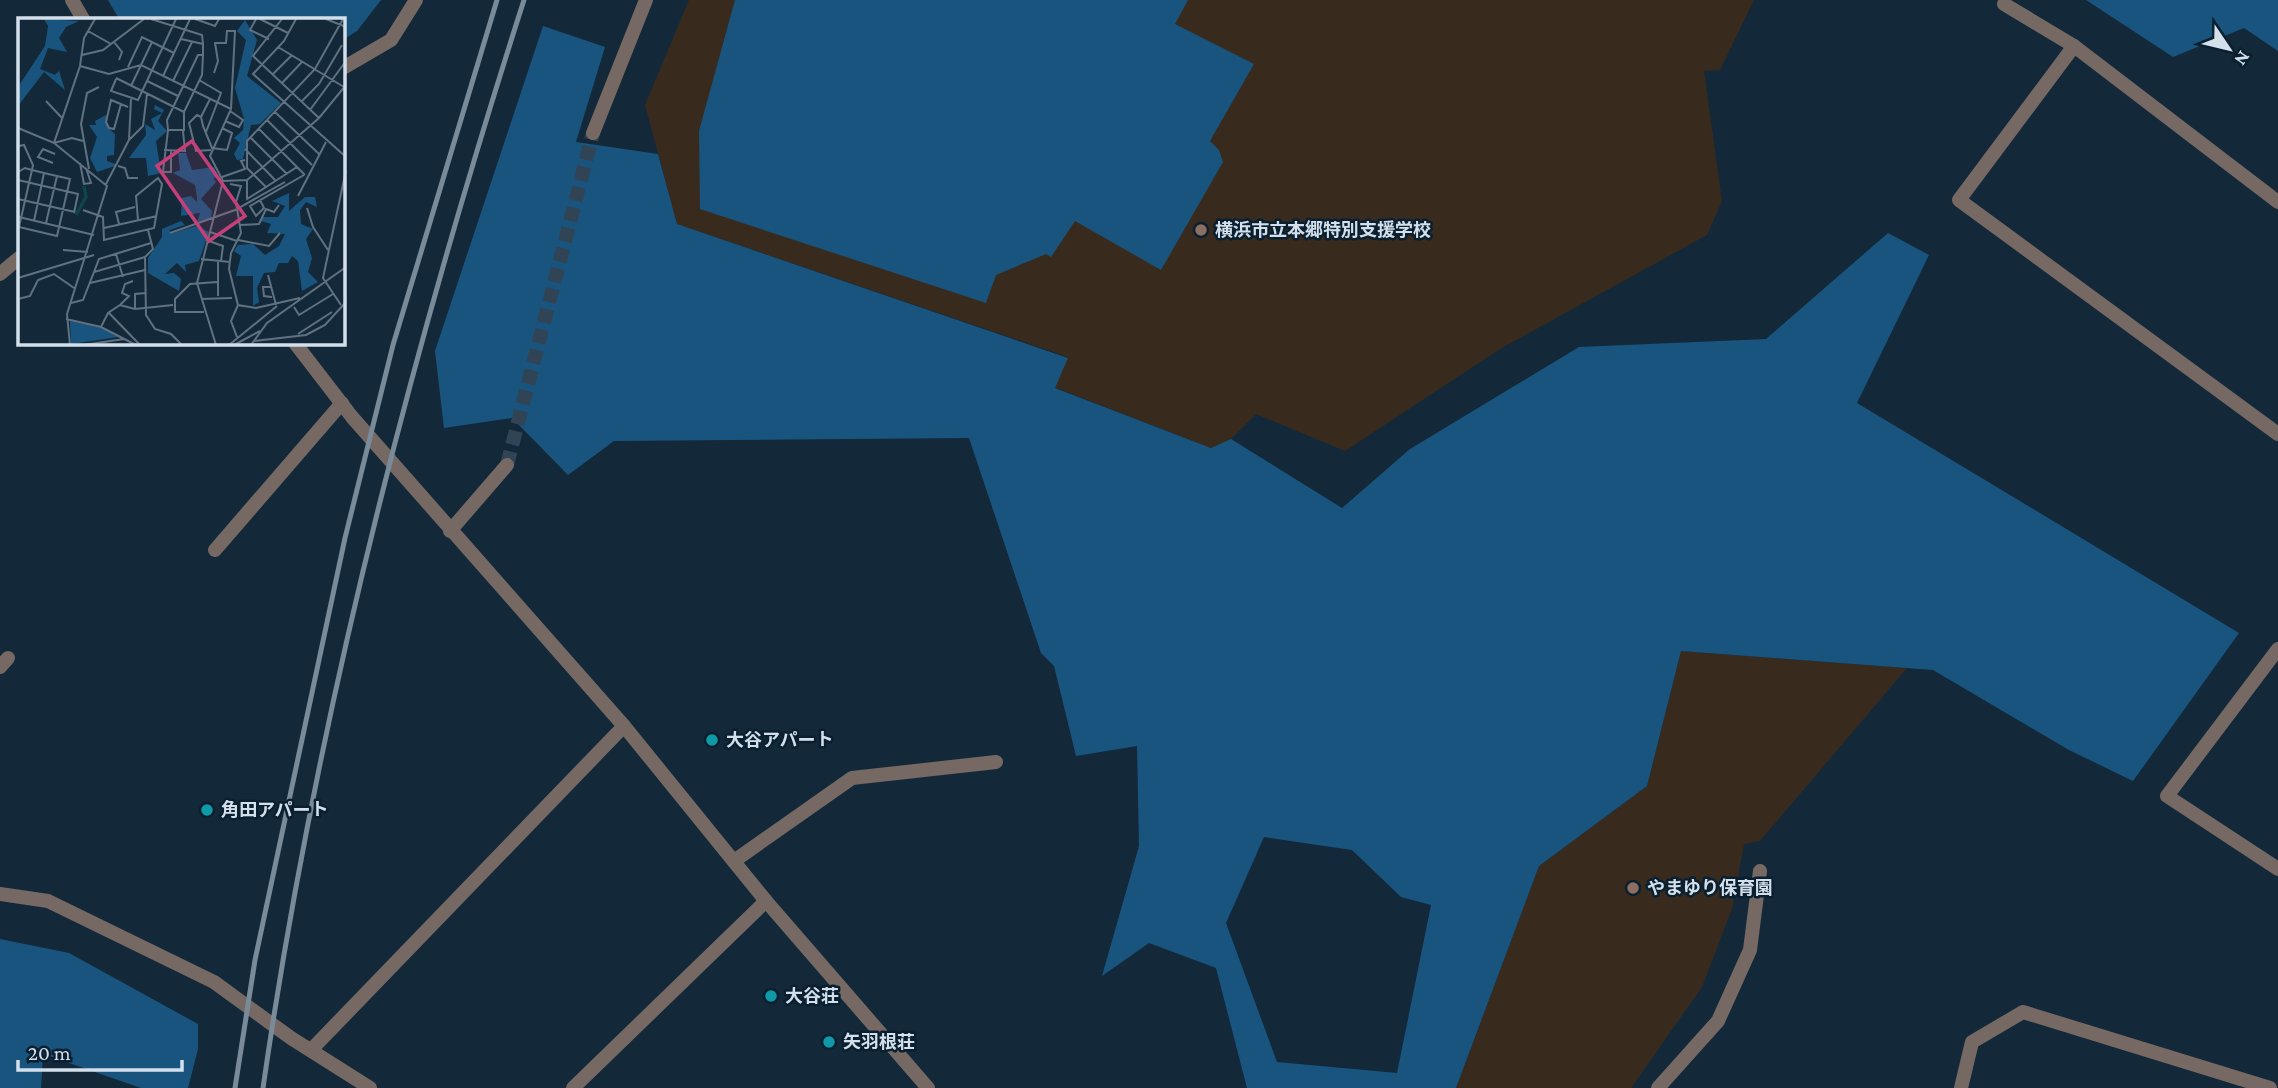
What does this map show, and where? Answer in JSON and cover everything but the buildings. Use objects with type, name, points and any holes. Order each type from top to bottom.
[{"type":"street","points":[[72,0],[82,18]]},
{"type":"street","points":[[345,67],[391,40],[416,0]]},
{"type":"street","points":[[593,133],[646,0]]},
{"type":"street","points":[[2004,4],[2074,46],[2278,202]]},
{"type":"street","points":[[2074,46],[1959,200],[2278,434]]},
{"type":"street","points":[[0,274],[18,259]]},
{"type":"street","points":[[297,345],[450,531],[624,726],[766,901],[928,1088]]},
{"type":"street","points":[[215,550],[342,403]]},
{"type":"street","points":[[450,531],[507,465]]},
{"type":"street","points":[[2278,649],[2166,796],[2278,869]]},
{"type":"street","points":[[312,1049],[624,726]]},
{"type":"street","points":[[734,861],[852,778],[996,762]]},
{"type":"street","points":[[1658,1088],[1718,1021],[1750,950],[1760,871]]},
{"type":"street","points":[[0,894],[48,901],[214,982],[291,1038],[370,1088]]},
{"type":"street","points":[[573,1088],[766,901]]},
{"type":"street","points":[[1961,1088],[1972,1042],[2023,1012],[2270,1088]]},
{"type":"shaded area","points":[[108,0],[381,0],[357,31],[345,39],[345,18],[118,18]]},
{"type":"shaded area","name":"横浜市立本郷特別支援学校","points":[[689,0],[1754,0],[1720,70],[1704,71],[1722,201],[1707,235],[1500,349],[1345,451],[1256,414],[1231,439],[1211,448],[1054,387],[1068,357],[677,224],[645,105]]},
{"type":"shaded area","points":[[735,0],[1188,0],[1175,24],[1254,64],[1210,141],[1219,150],[1223,162],[1161,270],[1075,221],[1051,257],[1046,254],[996,275],[986,303],[700,209],[699,131]]},
{"type":"shaded area","points":[[2086,0],[2278,0],[2278,51],[2244,28],[2173,57]]},
{"type":"shaded area","points":[[543,26],[605,47],[576,142],[658,154],[677,224],[1068,358],[1055,388],[1211,448],[1231,439],[1342,508],[1410,449],[1579,347],[1766,339],[1888,233],[1929,255],[1857,403],[2239,633],[2133,781],[2069,750],[1933,670],[1681,651],[1647,786],[1539,866],[1456,1088],[1247,1088],[1216,968],[1149,943],[1102,976],[1139,846],[1137,746],[1076,756],[1054,666],[1041,653],[969,438],[614,441],[568,475],[512,418],[444,428],[435,351]],"holes":[[[1264,837],[1352,850],[1401,897],[1431,905],[1397,1073],[1277,1062],[1226,923]]]},
{"type":"shaded area","name":"やまゆり保育園","points":[[1681,651],[1907,668],[1760,841],[1744,844],[1732,909],[1702,987],[1631,1088],[1456,1088],[1539,866],[1647,786]]},
{"type":"shaded area","points":[[0,939],[69,953],[198,1024],[198,1049],[188,1088],[141,1088],[43,1054],[41,1088],[0,1088]]},
{"type":"tunnel","points":[[507,465],[593,133]]},
{"type":"railway","points":[[235,1088],[255,960],[345,538],[393,345],[497,0]]},
{"type":"railway","points":[[263,1088],[310,812],[371,539],[443,268],[524,0]]},
{"type":"place","name":"横浜市立本郷特別支援学校","points":[[1201,230]]},
{"type":"place","name":"大谷アパート","points":[[712,740]]},
{"type":"place","name":"角田アパート","points":[[207,810]]},
{"type":"place","name":"やまゆり保育園","points":[[1633,888]]},
{"type":"place","name":"大谷荘","points":[[771,996]]},
{"type":"place","name":"矢羽根荘","points":[[829,1042]]}]
